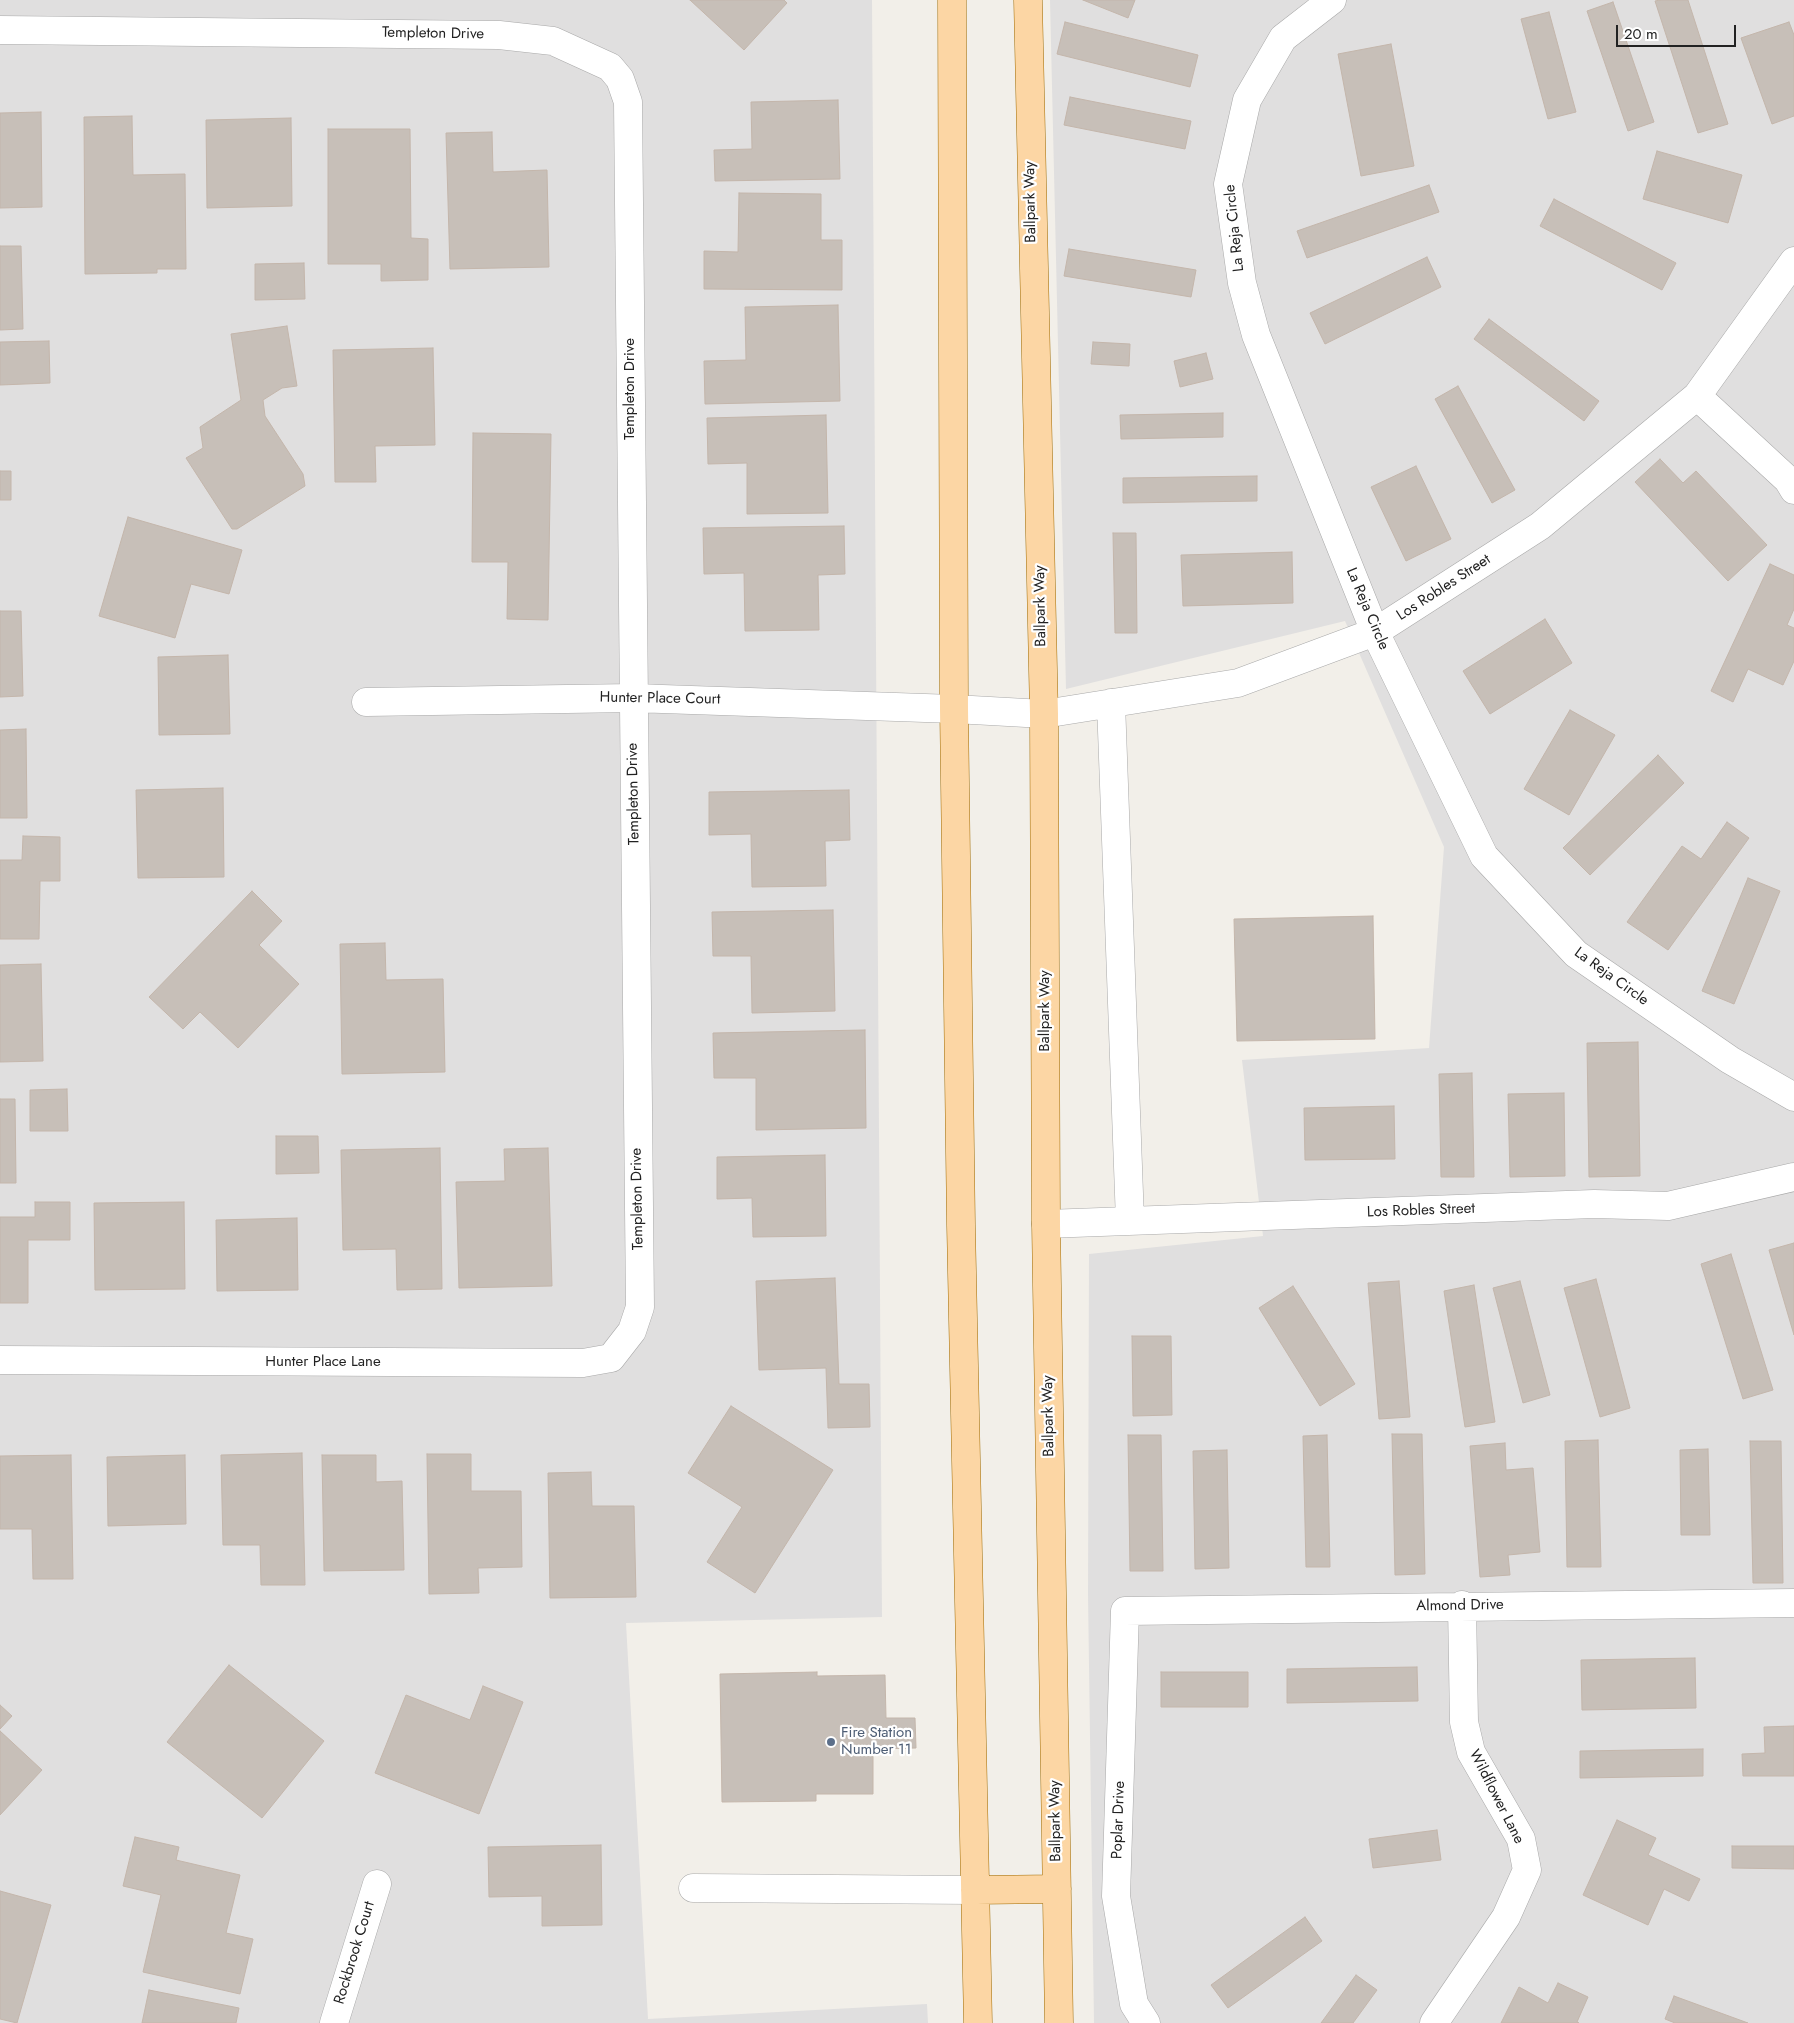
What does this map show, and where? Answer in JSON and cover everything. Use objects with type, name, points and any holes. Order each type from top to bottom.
[{"type":"main road","points":[[952,0],[954,708],[961,1235],[978,2023]]},
{"type":"main road","name":"Ballpark Way","points":[[1028,0],[1044,714],[1046,1224],[1060,2023]]},
{"type":"main road","points":[[975,1890],[1057,1889]]},
{"type":"street","name":"La Reja Circle","points":[[1332,0],[1284,38],[1247,100],[1228,184],[1242,283],[1256,335],[1375,632],[1484,856],[1576,954],[1730,1060],[1794,1097]]},
{"type":"street","name":"Templeton Drive","points":[[0,30],[498,35],[553,41],[610,68],[620,79],[628,102],[640,1307],[632,1331]]},
{"type":"street","name":"Los Robles Street","points":[[954,708],[1044,714],[1238,683],[1375,632],[1540,526],[1697,396],[1794,261]]},
{"type":"street","points":[[1697,396],[1788,480],[1794,490]]},
{"type":"street","name":"Hunter Place Court","points":[[366,702],[633,698],[954,708]]},
{"type":"street","points":[[1111,703],[1130,1221]]},
{"type":"street","name":"Los Robles Street","points":[[1046,1224],[1584,1205],[1668,1206],[1794,1177]]},
{"type":"street","name":"Hunter Place Lane","points":[[0,1360],[583,1363],[611,1358],[632,1331]]},
{"type":"street","name":"Almond Drive","points":[[1125,1611],[1794,1603]]},
{"type":"street","name":"Wildflower Lane","points":[[1434,2023],[1506,1917],[1527,1870],[1521,1839],[1471,1752],[1464,1722],[1462,1606]]},
{"type":"street","name":"Poplar Drive","points":[[1125,1611],[1116,1896],[1134,2004],[1146,2023]]},
{"type":"street","name":"Rockbrook Court","points":[[334,2023],[377,1884]]},
{"type":"street","points":[[694,1888],[975,1890]]},
{"type":"shaded area","points":[[0,0],[872,0],[882,1617],[626,1623],[648,2019],[927,2004],[928,2023],[0,2023]]},
{"type":"shaded area","points":[[1050,0],[1794,0],[1794,2023],[1094,2023],[1088,1594],[1089,1254],[1263,1236],[1242,1060],[1429,1048],[1444,847],[1345,621],[1066,689]]},
{"type":"building","points":[[690,0],[784,0],[787,3],[744,50]]},
{"type":"building","points":[[1083,0],[1135,0],[1128,18]]},
{"type":"building","points":[[1688,0],[1728,124],[1698,133],[1655,1]]},
{"type":"building","points":[[1613,2],[1654,122],[1628,131],[1587,11]]},
{"type":"building","points":[[1549,12],[1576,112],[1548,119],[1521,19]]},
{"type":"building","points":[[1065,22],[1198,55],[1190,87],[1057,54]]},
{"type":"building","points":[[1789,22],[1794,35],[1794,116],[1772,124],[1741,38]]},
{"type":"building","points":[[1391,44],[1414,166],[1361,176],[1338,54]]},
{"type":"building","points":[[1070,97],[1191,121],[1185,149],[1064,125]]},
{"type":"building","points":[[838,100],[840,179],[715,181],[714,150],[752,149],[751,102]]},
{"type":"building","points":[[41,112],[42,207],[0,208],[0,113]]},
{"type":"building","points":[[132,116],[133,175],[185,174],[186,269],[157,269],[157,273],[85,274],[84,117]]},
{"type":"building","points":[[291,118],[292,206],[207,208],[206,120]]},
{"type":"building","points":[[328,129],[410,129],[411,238],[428,239],[428,280],[381,281],[381,264],[328,264]]},
{"type":"building","points":[[492,132],[493,172],[547,170],[549,267],[450,269],[446,133]]},
{"type":"building","points":[[1657,151],[1742,175],[1728,223],[1643,199]]},
{"type":"building","points":[[1429,185],[1439,212],[1307,258],[1297,231]]},
{"type":"building","points":[[739,193],[821,194],[821,240],[842,240],[842,290],[704,289],[704,251],[738,252]]},
{"type":"building","points":[[1554,199],[1676,263],[1662,290],[1540,226]]},
{"type":"building","points":[[0,246],[21,246],[23,329],[0,330]]},
{"type":"building","points":[[1069,249],[1196,270],[1191,297],[1064,276]]},
{"type":"building","points":[[1427,257],[1441,287],[1325,344],[1310,313]]},
{"type":"building","points":[[304,263],[305,299],[255,300],[255,264]]},
{"type":"building","points":[[838,305],[840,401],[705,404],[704,361],[746,360],[745,307]]},
{"type":"building","points":[[1489,319],[1599,401],[1584,421],[1474,339]]},
{"type":"building","points":[[287,326],[297,386],[282,388],[263,400],[265,416],[303,474],[305,486],[237,529],[232,529],[186,458],[203,448],[200,427],[241,400],[231,334]]},
{"type":"building","points":[[49,341],[50,383],[0,385],[0,342]]},
{"type":"building","points":[[1093,342],[1130,344],[1129,366],[1091,364]]},
{"type":"building","points":[[433,348],[435,445],[375,446],[376,482],[335,482],[333,350]]},
{"type":"building","points":[[1206,353],[1213,379],[1180,387],[1174,361]]},
{"type":"building","points":[[1458,386],[1515,490],[1492,503],[1435,399]]},
{"type":"building","points":[[1223,413],[1223,437],[1121,439],[1120,415]]},
{"type":"building","points":[[826,415],[828,513],[747,514],[747,463],[708,464],[707,418]]},
{"type":"building","points":[[473,433],[551,434],[548,620],[507,619],[508,562],[472,562]]},
{"type":"building","points":[[1660,459],[1683,483],[1696,471],[1767,545],[1728,581],[1635,482]]},
{"type":"building","points":[[1416,466],[1451,539],[1406,561],[1371,487]]},
{"type":"building","points":[[0,471],[11,471],[11,500],[0,500]]},
{"type":"building","points":[[1257,476],[1257,501],[1123,503],[1123,478]]},
{"type":"building","points":[[128,517],[242,550],[229,594],[191,584],[175,638],[99,616]]},
{"type":"building","points":[[844,526],[845,574],[818,575],[819,630],[745,631],[744,573],[704,574],[703,528]]},
{"type":"building","points":[[1113,533],[1136,533],[1137,633],[1115,633]]},
{"type":"building","points":[[1292,552],[1293,603],[1183,606],[1181,555]]},
{"type":"building","points":[[1770,564],[1794,575],[1794,609],[1787,625],[1794,628],[1794,661],[1783,685],[1748,669],[1733,702],[1711,691]]},
{"type":"building","points":[[0,611],[21,611],[23,696],[0,697]]},
{"type":"building","points":[[1545,619],[1572,663],[1490,714],[1463,671]]},
{"type":"building","points":[[228,655],[230,734],[159,735],[158,657]]},
{"type":"building","points":[[1570,710],[1615,735],[1569,815],[1524,789]]},
{"type":"building","points":[[26,729],[27,818],[0,818],[0,730]]},
{"type":"building","points":[[1658,755],[1684,783],[1590,875],[1563,848]]},
{"type":"building","points":[[223,788],[224,877],[138,878],[136,790]]},
{"type":"building","points":[[849,790],[850,840],[825,841],[826,886],[752,887],[751,834],[709,835],[709,792]]},
{"type":"building","points":[[1727,822],[1749,838],[1668,950],[1627,922],[1682,846],[1701,859]]},
{"type":"building","points":[[23,836],[60,837],[60,881],[40,881],[39,939],[0,939],[0,860],[22,860]]},
{"type":"building","points":[[1748,878],[1780,891],[1734,1004],[1702,991]]},
{"type":"building","points":[[252,891],[282,921],[259,945],[299,984],[238,1048],[200,1012],[183,1029],[149,997]]},
{"type":"building","points":[[833,910],[835,1011],[752,1013],[751,956],[713,956],[712,912]]},
{"type":"building","points":[[1373,916],[1375,1039],[1237,1041],[1234,919]]},
{"type":"building","points":[[385,943],[386,980],[443,979],[445,1072],[342,1074],[340,944]]},
{"type":"building","points":[[41,964],[43,1061],[0,1062],[0,965]]},
{"type":"building","points":[[865,1030],[866,1128],[756,1130],[756,1078],[714,1078],[713,1033]]},
{"type":"building","points":[[1638,1042],[1640,1176],[1589,1177],[1587,1043]]},
{"type":"building","points":[[1472,1073],[1474,1177],[1441,1177],[1439,1074]]},
{"type":"building","points":[[67,1089],[68,1131],[30,1131],[30,1090]]},
{"type":"building","points":[[1564,1093],[1565,1176],[1510,1177],[1508,1094]]},
{"type":"building","points":[[0,1099],[15,1099],[16,1183],[0,1183]]},
{"type":"building","points":[[1394,1106],[1395,1159],[1305,1160],[1304,1108]]},
{"type":"building","points":[[276,1136],[318,1136],[319,1173],[276,1174]]},
{"type":"building","points":[[440,1148],[442,1289],[397,1290],[396,1249],[343,1250],[341,1150]]},
{"type":"building","points":[[548,1148],[552,1286],[459,1288],[456,1182],[505,1181],[504,1149]]},
{"type":"building","points":[[825,1155],[826,1236],[753,1237],[752,1198],[717,1199],[717,1157]]},
{"type":"building","points":[[35,1202],[70,1202],[70,1240],[28,1240],[28,1303],[0,1303],[0,1217],[35,1217]]},
{"type":"building","points":[[184,1202],[185,1289],[95,1290],[94,1203]]},
{"type":"building","points":[[297,1218],[298,1290],[217,1291],[216,1220]]},
{"type":"building","points":[[1794,1243],[1794,1335],[1769,1250]]},
{"type":"building","points":[[1731,1254],[1773,1390],[1743,1399],[1701,1264]]},
{"type":"building","points":[[835,1278],[839,1384],[869,1384],[870,1427],[828,1428],[826,1368],[759,1370],[756,1281]]},
{"type":"building","points":[[1596,1279],[1630,1408],[1600,1417],[1564,1288]]},
{"type":"building","points":[[1399,1281],[1410,1417],[1379,1419],[1368,1283]]},
{"type":"building","points":[[1520,1281],[1550,1395],[1523,1403],[1493,1288]]},
{"type":"building","points":[[1474,1285],[1495,1422],[1465,1427],[1444,1291]]},
{"type":"building","points":[[1293,1286],[1355,1384],[1320,1406],[1259,1308]]},
{"type":"building","points":[[1132,1336],[1171,1336],[1172,1415],[1133,1416]]},
{"type":"building","points":[[731,1406],[833,1470],[755,1593],[707,1562],[742,1507],[688,1473]]},
{"type":"building","points":[[1392,1434],[1422,1434],[1425,1574],[1395,1575]]},
{"type":"building","points":[[1128,1435],[1161,1435],[1163,1571],[1130,1571]]},
{"type":"building","points":[[1327,1435],[1330,1567],[1306,1567],[1303,1436]]},
{"type":"building","points":[[1598,1440],[1601,1567],[1567,1567],[1565,1441]]},
{"type":"building","points":[[1750,1441],[1781,1441],[1783,1583],[1753,1583]]},
{"type":"building","points":[[1505,1443],[1506,1470],[1533,1468],[1540,1552],[1508,1555],[1510,1575],[1480,1577],[1470,1446]]},
{"type":"building","points":[[1708,1449],[1710,1535],[1681,1535],[1680,1450]]},
{"type":"building","points":[[1227,1450],[1229,1568],[1195,1569],[1193,1451]]},
{"type":"building","points":[[302,1453],[305,1585],[261,1585],[260,1545],[223,1545],[221,1455]]},
{"type":"building","points":[[427,1454],[471,1454],[471,1491],[521,1491],[522,1567],[478,1568],[479,1593],[429,1594]]},
{"type":"building","points":[[71,1455],[73,1579],[33,1579],[32,1529],[0,1529],[0,1456]]},
{"type":"building","points":[[185,1455],[186,1524],[108,1526],[107,1457]]},
{"type":"building","points":[[322,1455],[376,1455],[376,1482],[402,1481],[404,1570],[324,1571]]},
{"type":"building","points":[[591,1472],[592,1506],[634,1506],[636,1597],[550,1598],[548,1473]]},
{"type":"building","points":[[1695,1658],[1696,1708],[1582,1710],[1581,1660]]},
{"type":"building","points":[[229,1665],[324,1741],[262,1818],[167,1742]]},
{"type":"building","points":[[1417,1667],[1418,1701],[1287,1703],[1287,1669]]},
{"type":"building","points":[[817,1672],[817,1676],[885,1675],[886,1718],[915,1718],[916,1748],[873,1749],[873,1794],[816,1794],[816,1801],[722,1802],[720,1674]]},
{"type":"building","points":[[1161,1672],[1248,1672],[1248,1707],[1161,1707]]},
{"type":"building","points":[[483,1686],[523,1702],[479,1814],[375,1773],[406,1695],[470,1720]]},
{"type":"building","points":[[0,1705],[12,1716],[0,1729]]},
{"type":"building","points":[[1794,1726],[1794,1776],[1743,1776],[1742,1754],[1765,1753],[1764,1727]]},
{"type":"building","points":[[0,1731],[42,1770],[0,1815]]},
{"type":"building","points":[[1703,1749],[1703,1776],[1580,1778],[1580,1751]]},
{"type":"building","points":[[1617,1820],[1656,1838],[1648,1855],[1700,1879],[1689,1901],[1664,1889],[1648,1925],[1583,1895]]},
{"type":"building","points":[[1437,1830],[1441,1860],[1373,1868],[1369,1839]]},
{"type":"building","points":[[135,1837],[179,1847],[176,1860],[240,1875],[226,1933],[253,1939],[240,1994],[143,1972],[161,1895],[123,1886]]},
{"type":"building","points":[[601,1845],[602,1925],[542,1926],[542,1896],[489,1897],[488,1847]]},
{"type":"building","points":[[1732,1846],[1794,1846],[1794,1869],[1732,1868]]},
{"type":"building","points":[[0,1891],[51,1905],[17,2023],[0,2019]]},
{"type":"building","points":[[1305,1917],[1322,1941],[1228,2008],[1211,1985]]},
{"type":"building","points":[[1356,1975],[1377,1990],[1353,2023],[1321,2023]]},
{"type":"building","points":[[1558,1983],[1588,1997],[1577,2022],[1579,2023],[1501,2023],[1519,1987],[1548,2003]]},
{"type":"building","points":[[149,1990],[239,2008],[236,2023],[142,2023]]},
{"type":"building","points":[[1674,1996],[1748,2023],[1675,2023],[1665,2019]]},
{"type":"place","name":"Fire Station Number 11","points":[[831,1742]]}]
